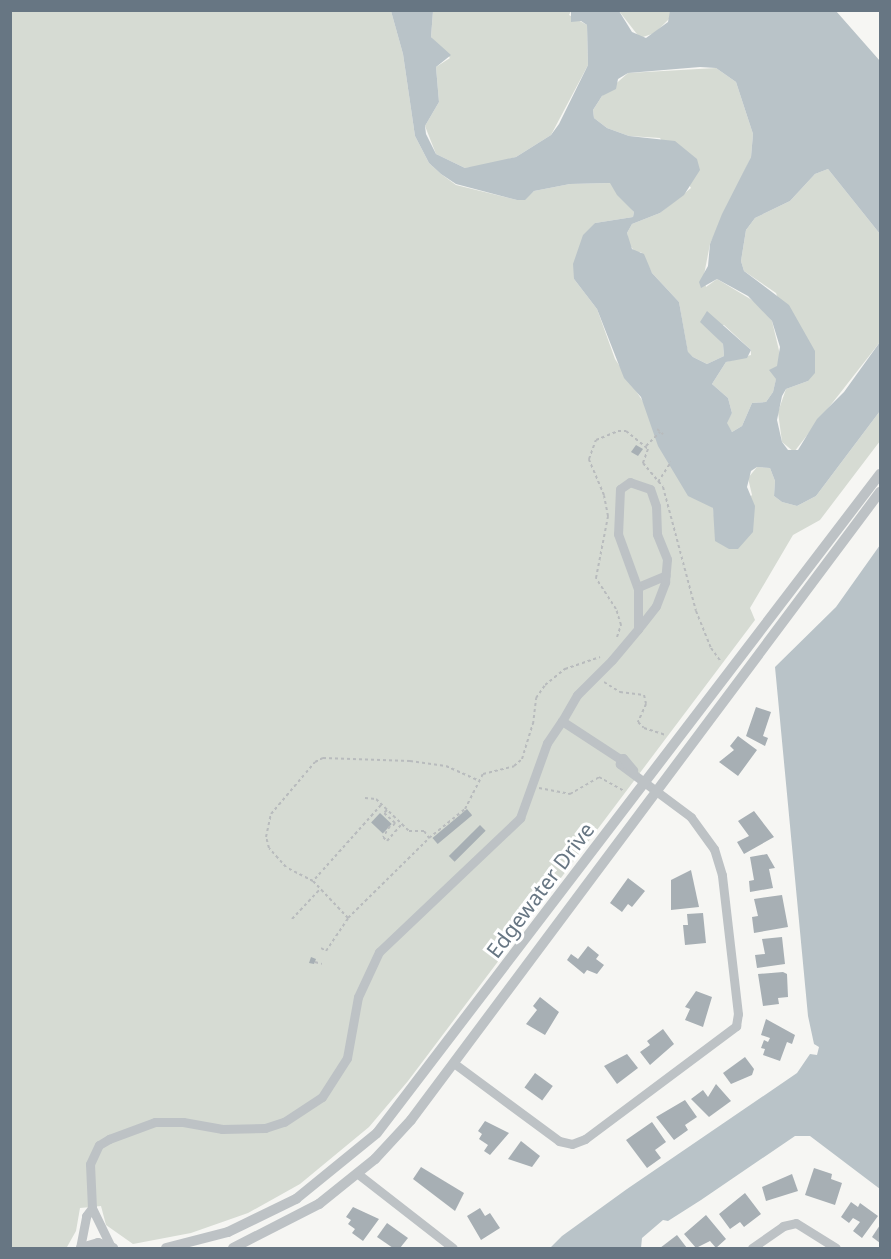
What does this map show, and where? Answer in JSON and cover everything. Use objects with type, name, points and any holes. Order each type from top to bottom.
[{"type":"street","name":"Edgewater Drive","points":[[166,1248],[228,1232],[296,1199],[377,1133],[880,474]]},
{"type":"street","points":[[112,1248],[92,1208],[90,1164],[99,1145],[155,1122],[183,1122],[222,1130],[265,1128],[284,1122],[322,1097],[347,1058],[358,997],[379,952],[503,838],[524,811],[547,743],[577,696],[638,629],[656,606],[666,574],[666,559],[657,534],[656,506],[650,489],[630,482],[620,489],[618,534],[638,587],[638,629]]},
{"type":"street","name":"Edgewater Drive","points":[[232,1248],[319,1204],[358,1174],[411,1120],[659,791],[880,492]]},
{"type":"street","points":[[638,587],[666,574]]},
{"type":"street","points":[[455,1064],[560,1141],[572,1144],[585,1140],[736,1026],[738,1014],[719,862],[700,826],[646,782],[633,770],[632,764],[620,759],[562,721]]},
{"type":"street","points":[[358,1174],[453,1248]]},
{"type":"street","points":[[92,1208],[86,1216],[81,1248],[98,1243],[112,1248]]},
{"type":"street","points":[[752,1248],[783,1226],[796,1223],[836,1248]]},
{"type":"path","points":[[612,644],[621,625],[619,616],[596,578],[607,532],[607,505],[589,459],[596,440],[618,431],[626,431],[646,446]]},
{"type":"path","points":[[660,432],[646,446],[642,463],[658,482],[667,499],[696,611],[711,648],[721,662]]},
{"type":"path","points":[[658,482],[671,462]]},
{"type":"path","points":[[321,948],[326,951],[348,918],[429,838],[465,809],[479,781],[489,770],[514,766],[522,759],[529,742],[536,698],[553,675],[591,662],[607,650]]},
{"type":"path","points":[[597,675],[620,692],[644,695],[646,704],[638,722],[644,728],[665,735]]},
{"type":"path","points":[[348,918],[313,880],[286,867],[269,848],[266,837],[271,814],[315,762],[323,758],[410,761],[446,766],[479,781]]},
{"type":"path","points":[[532,786],[564,795],[598,777],[624,791]]},
{"type":"path","points":[[365,798],[375,799],[409,831],[424,831],[429,838]]},
{"type":"path","points":[[313,880],[382,805]]},
{"type":"path","points":[[387,810],[384,813],[395,823],[383,837],[387,841],[402,824]]},
{"type":"path","points":[[292,919],[321,888]]},
{"type":"path","points":[[315,962],[322,964]]},
{"type":"shaded area","points":[[11,11],[391,11],[403,54],[415,136],[429,163],[441,174],[456,185],[517,200],[525,199],[534,191],[570,184],[611,183],[634,212],[633,217],[595,223],[574,279],[597,309],[615,359],[713,508],[716,530],[752,495],[748,478],[757,467],[770,468],[775,481],[774,496],[782,502],[797,506],[816,496],[880,411],[880,441],[820,520],[793,535],[750,608],[755,620],[408,1081],[369,1127],[300,1184],[248,1213],[191,1233],[133,1244],[106,1225],[101,1206],[80,1208],[76,1231],[67,1247],[11,1248]]},
{"type":"shaded area","points":[[391,11],[433,11],[431,37],[451,55],[436,67],[439,102],[425,126],[426,134],[436,154],[465,168],[516,157],[551,135],[559,124],[588,65],[587,25],[581,21],[571,22],[571,11],[619,11],[632,32],[646,38],[668,22],[670,11],[836,11],[880,61],[880,234],[828,169],[815,174],[790,201],[755,218],[746,230],[741,261],[744,271],[789,305],[815,351],[815,373],[808,381],[786,389],[782,396],[777,420],[782,442],[788,450],[798,450],[817,419],[844,392],[880,342],[880,411],[816,496],[797,506],[782,502],[774,496],[775,481],[770,468],[757,467],[751,471],[747,487],[755,506],[753,532],[738,549],[729,549],[715,541],[713,508],[688,496],[658,446],[641,397],[624,378],[597,309],[574,279],[573,264],[583,235],[595,223],[633,217],[634,212],[617,195],[610,183],[570,184],[534,191],[525,200],[517,200],[456,184],[441,174],[429,163],[415,136],[403,54]],"holes":[[[700,67],[716,68],[736,82],[753,134],[751,157],[722,214],[710,244],[708,266],[699,282],[701,288],[717,279],[748,296],[772,321],[780,347],[777,366],[769,370],[776,379],[773,392],[766,402],[752,403],[742,426],[732,432],[727,423],[732,413],[728,398],[712,384],[726,362],[747,358],[751,350],[707,311],[700,322],[723,344],[724,356],[707,364],[693,357],[688,352],[679,302],[652,273],[644,254],[632,249],[627,233],[632,224],[660,213],[684,195],[700,170],[697,159],[675,141],[629,136],[607,128],[594,118],[593,110],[602,96],[616,89],[618,79],[628,73]]]},
{"type":"shaded area","points":[[433,11],[571,11],[569,15],[587,25],[588,65],[551,135],[516,157],[484,166],[465,168],[436,154],[425,126],[439,102],[436,67],[450,58],[431,37]]},
{"type":"shaded area","points":[[619,11],[670,11],[671,17],[655,33],[640,38]]},
{"type":"shaded area","points":[[716,68],[736,82],[753,134],[751,157],[710,244],[704,275],[706,287],[717,279],[757,303],[772,321],[781,359],[773,392],[766,402],[752,403],[742,426],[732,432],[726,423],[732,413],[728,398],[712,384],[726,362],[751,355],[751,350],[724,325],[705,325],[723,344],[724,356],[707,364],[688,353],[679,302],[652,273],[641,252],[635,252],[629,244],[627,233],[632,224],[660,213],[691,188],[660,138],[629,136],[607,128],[594,118],[593,110],[602,96],[628,73]]},
{"type":"shaded area","points":[[828,169],[880,234],[880,342],[794,452],[782,442],[778,412],[786,389],[808,381],[776,293],[744,271],[741,261],[746,230],[755,218],[790,201],[815,174]]},
{"type":"shaded area","points":[[880,545],[880,1189],[810,1136],[795,1136],[668,1221],[663,1220],[642,1238],[641,1248],[550,1248],[562,1236],[627,1189],[797,1073],[810,1054],[817,1055],[819,1047],[814,1044],[808,1016],[775,667],[836,607]]},
{"type":"building","points":[[636,445],[643,449],[638,456],[631,452]]},
{"type":"building","points":[[756,707],[771,712],[763,736],[768,738],[765,746],[746,736]]},
{"type":"building","points":[[738,736],[757,750],[738,776],[719,762],[734,750],[730,746]]},
{"type":"building","points":[[467,809],[472,815],[438,844],[433,838]]},
{"type":"building","points":[[754,811],[774,837],[744,854],[737,842],[749,836],[738,821]]},
{"type":"building","points":[[380,813],[392,824],[383,833],[371,823]]},
{"type":"building","points":[[480,825],[486,831],[455,862],[449,856]]},
{"type":"building","points":[[767,854],[775,868],[769,869],[773,888],[750,892],[749,881],[754,880],[750,857]]},
{"type":"building","points":[[691,870],[699,907],[671,910],[671,880]]},
{"type":"building","points":[[628,878],[645,891],[632,907],[628,904],[622,912],[610,903]]},
{"type":"building","points":[[782,895],[788,927],[754,933],[752,917],[758,916],[754,899]]},
{"type":"building","points":[[703,913],[706,943],[685,945],[683,925],[688,925],[687,914]]},
{"type":"building","points":[[782,937],[785,964],[757,968],[755,955],[765,954],[762,939]]},
{"type":"building","points":[[588,946],[599,955],[596,959],[604,965],[597,974],[587,970],[584,974],[567,960],[571,954],[578,959]]},
{"type":"building","points":[[311,957],[316,959],[314,964],[309,963]]},
{"type":"building","points":[[783,972],[787,974],[788,997],[778,998],[779,1004],[763,1006],[758,974]]},
{"type":"building","points":[[696,991],[712,997],[703,1027],[685,1020],[690,1009],[685,1007]]},
{"type":"building","points":[[540,997],[559,1012],[545,1035],[526,1024],[537,1010],[533,1006]]},
{"type":"building","points":[[766,1019],[795,1035],[792,1044],[787,1042],[780,1061],[763,1055],[765,1049],[761,1048],[764,1040],[768,1042],[770,1038],[761,1035]]},
{"type":"building","points":[[663,1029],[674,1044],[650,1065],[640,1052],[650,1045],[647,1041]]},
{"type":"building","points":[[627,1054],[638,1068],[617,1084],[604,1066]]},
{"type":"building","points":[[745,1057],[754,1069],[752,1075],[731,1084],[723,1073]]},
{"type":"building","points":[[535,1073],[553,1086],[542,1100],[524,1088]]},
{"type":"building","points":[[716,1084],[731,1101],[709,1117],[691,1099],[703,1090],[708,1097]]},
{"type":"building","points":[[685,1100],[697,1117],[685,1125],[688,1130],[674,1140],[656,1117]]},
{"type":"building","points":[[485,1121],[509,1133],[490,1155],[484,1151],[488,1145],[479,1139],[482,1134],[478,1131]]},
{"type":"building","points":[[652,1122],[666,1142],[655,1150],[661,1158],[647,1168],[626,1140]]},
{"type":"building","points":[[521,1141],[540,1156],[532,1167],[508,1159]]},
{"type":"building","points":[[421,1167],[464,1193],[455,1211],[413,1179]]},
{"type":"building","points":[[814,1168],[832,1174],[831,1179],[842,1183],[835,1205],[805,1195]]},
{"type":"building","points":[[792,1174],[798,1191],[766,1201],[762,1187]]},
{"type":"building","points":[[745,1193],[761,1214],[744,1227],[740,1222],[730,1229],[719,1214]]},
{"type":"building","points":[[851,1202],[858,1207],[860,1203],[878,1216],[862,1238],[853,1231],[860,1222],[853,1218],[849,1223],[841,1217]]},
{"type":"building","points":[[353,1207],[379,1219],[363,1241],[352,1233],[355,1229],[348,1224],[351,1220],[346,1217]]},
{"type":"building","points":[[480,1208],[485,1216],[490,1213],[500,1228],[481,1240],[467,1216]]},
{"type":"building","points":[[706,1215],[726,1239],[716,1248],[710,1241],[696,1248],[684,1234]]},
{"type":"building","points":[[387,1223],[408,1238],[400,1248],[393,1248],[377,1237]]},
{"type":"building","points":[[880,1225],[880,1243],[872,1237]]},
{"type":"building","points":[[677,1235],[687,1248],[660,1248]]}]
